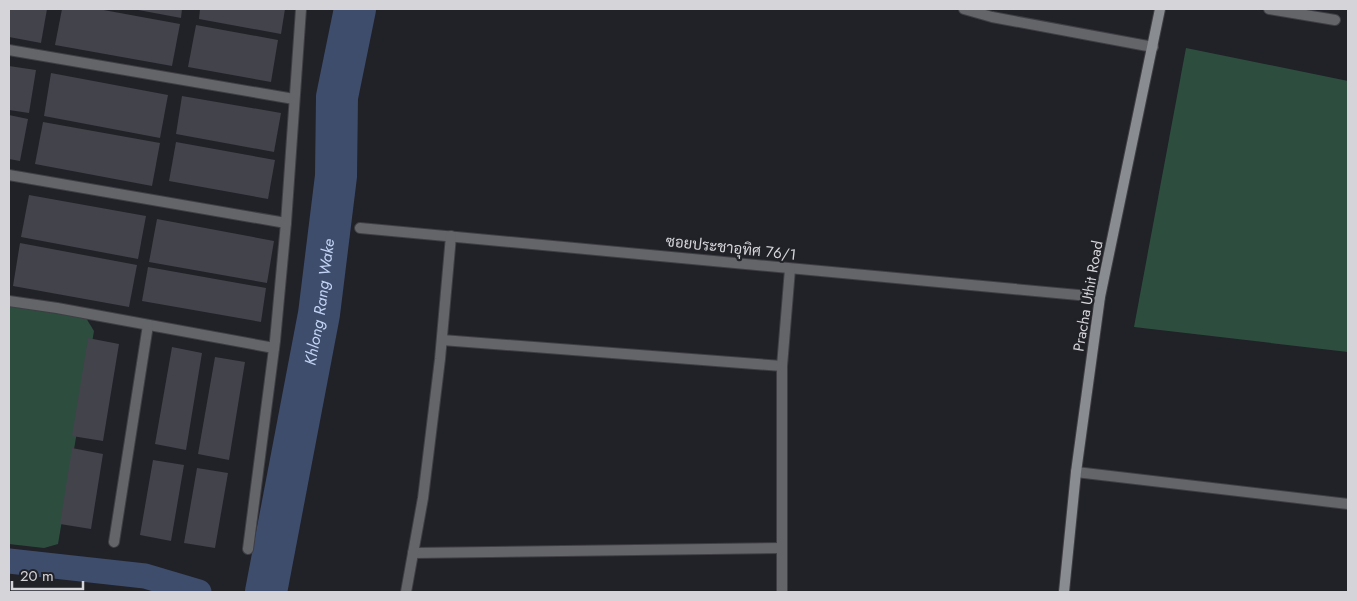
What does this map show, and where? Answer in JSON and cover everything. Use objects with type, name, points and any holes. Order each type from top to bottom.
[{"type":"main road","name":"Pracha Uthit Road","points":[[1064,592],[1076,472],[1100,297],[1160,9]]},
{"type":"street","points":[[248,549],[274,348],[286,224],[301,9]]},
{"type":"street","points":[[964,9],[992,17],[1153,47]]},
{"type":"street","points":[[1269,9],[1336,20]]},
{"type":"street","points":[[9,50],[294,99]]},
{"type":"street","points":[[9,175],[286,224]]},
{"type":"street","name":"ซอยประชาอุทิศ 76/1","points":[[360,228],[1100,297]]},
{"type":"street","points":[[406,592],[423,498],[442,340],[451,236]]},
{"type":"street","points":[[782,592],[782,366],[790,269]]},
{"type":"street","points":[[9,301],[274,348]]},
{"type":"street","points":[[114,542],[148,325]]},
{"type":"street","points":[[442,340],[782,366]]},
{"type":"street","points":[[1076,472],[1348,504]]},
{"type":"street","points":[[413,553],[782,548]]},
{"type":"green space","points":[[1186,48],[1348,81],[1348,352],[1134,327]]},
{"type":"green space","points":[[9,306],[86,318],[94,331],[58,544],[44,548],[9,544]]},
{"type":"building","points":[[9,9],[47,9],[41,43],[9,37]]},
{"type":"building","points":[[62,9],[98,9],[180,24],[172,66],[55,45]]},
{"type":"building","points":[[133,9],[182,9],[181,18]]},
{"type":"building","points":[[200,9],[285,9],[281,34],[199,19]]},
{"type":"building","points":[[196,25],[278,40],[271,82],[188,67]]},
{"type":"building","points":[[9,66],[36,70],[29,113],[9,110]]},
{"type":"building","points":[[51,73],[168,95],[160,138],[44,116]]},
{"type":"building","points":[[182,96],[281,113],[274,152],[176,134]]},
{"type":"building","points":[[9,115],[28,119],[20,161],[9,159]]},
{"type":"building","points":[[43,122],[160,143],[152,186],[35,164]]},
{"type":"building","points":[[176,142],[275,160],[268,199],[169,181]]},
{"type":"building","points":[[29,195],[146,216],[138,259],[21,237]]},
{"type":"building","points":[[157,219],[274,241],[267,283],[149,262]]},
{"type":"building","points":[[20,243],[137,265],[129,307],[13,286]]},
{"type":"building","points":[[148,267],[266,288],[261,322],[142,301]]},
{"type":"building","points":[[88,338],[119,344],[103,441],[72,436]]},
{"type":"building","points":[[172,347],[202,353],[186,450],[155,444]]},
{"type":"building","points":[[215,357],[245,362],[229,460],[198,454]]},
{"type":"building","points":[[72,448],[103,454],[91,529],[60,524]]},
{"type":"building","points":[[153,460],[184,465],[171,541],[140,535]]},
{"type":"building","points":[[197,468],[228,473],[215,548],[184,543]]},
{"type":"waterway","name":"Khlong Rang Wake","points":[[266,592],[319,314],[336,176],[337,97],[355,9]]},
{"type":"waterway","points":[[9,561],[145,576],[199,592]]}]
